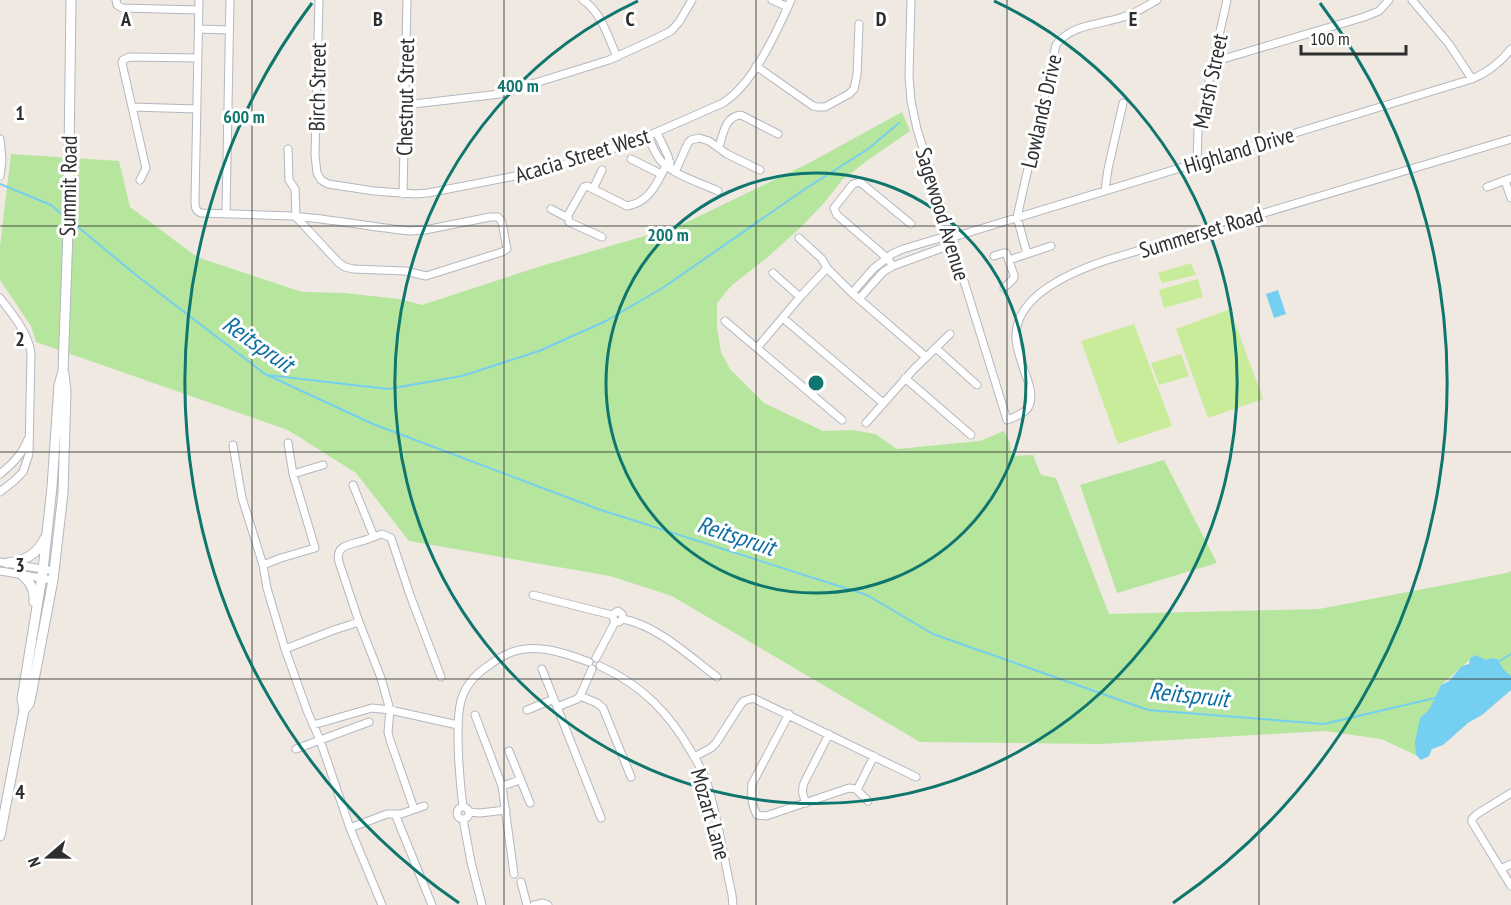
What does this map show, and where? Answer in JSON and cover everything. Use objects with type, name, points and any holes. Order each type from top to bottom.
[{"type":"main road","name":"Summit Road","points":[[24,710],[31,699],[53,575],[63,493],[66,391],[63,371],[68,232],[71,0]]},
{"type":"main road","name":"Summit Road","points":[[0,836],[24,710],[22,699],[43,573],[59,385],[63,371]]},
{"type":"main road","points":[[2,565],[33,555],[47,535]]},
{"type":"main road","points":[[21,574],[31,583],[33,589],[33,631]]},
{"type":"street","points":[[116,0],[117,5],[122,8],[199,10]]},
{"type":"street","points":[[199,0],[195,208],[198,212],[296,216],[410,231],[498,217],[502,222],[506,250],[426,276],[408,272],[349,269],[342,266],[297,219],[296,216],[295,189],[289,180],[288,149]]},
{"type":"street","points":[[226,213],[230,0]]},
{"type":"street","name":"Birch Street","points":[[317,173],[315,164],[319,0]]},
{"type":"street","name":"Chestnut Street","points":[[403,194],[407,0]]},
{"type":"street","points":[[583,0],[597,13],[617,57]]},
{"type":"street","points":[[405,105],[500,94],[617,57],[671,31],[692,0]]},
{"type":"street","points":[[772,0],[789,4]]},
{"type":"street","name":"Lowlands Drive","points":[[1017,217],[1056,45],[1068,32],[1127,16],[1157,0]]},
{"type":"street","name":"Marsh Street","points":[[1197,162],[1198,130],[1227,0]]},
{"type":"street","points":[[1213,62],[1364,17],[1379,11],[1389,0]]},
{"type":"street","points":[[1412,0],[1449,44],[1472,79]]},
{"type":"street","name":"Sagewood Avenue","points":[[912,1],[909,76],[913,111],[920,141],[954,235],[953,244],[1006,420]]},
{"type":"street","name":"Acacia Street West","points":[[317,173],[321,180],[328,184],[363,190],[403,194],[435,192],[546,171],[657,133],[727,100],[742,87],[777,31],[789,4]]},
{"type":"street","points":[[756,66],[813,106],[825,107],[849,94],[856,86],[859,24]]},
{"type":"street","points":[[199,29],[229,30]]},
{"type":"street","name":"Highland Drive","points":[[852,293],[873,269],[903,249],[1017,217],[1472,79],[1500,63],[1511,49]]},
{"type":"street","points":[[140,180],[146,164],[122,63],[124,58],[198,58]]},
{"type":"street","points":[[1105,190],[1124,103]]},
{"type":"street","points":[[132,107],[197,109]]},
{"type":"street","points":[[719,147],[729,120],[736,115],[741,115],[778,134]]},
{"type":"street","points":[[657,133],[670,167]]},
{"type":"street","points":[[648,136],[660,161],[718,191]]},
{"type":"street","points":[[568,218],[582,189],[587,186],[627,206],[649,195],[662,174],[688,143],[699,138],[715,144],[728,154],[760,170]]},
{"type":"street","points":[[0,139],[2,162],[0,176]]},
{"type":"street","name":"Summerset Road","points":[[1006,420],[1025,411],[1031,399],[1017,345],[1017,324],[1031,300],[1067,277],[1107,260],[1511,139]]},
{"type":"street","points":[[652,146],[661,142]]},
{"type":"street","points":[[631,159],[662,174]]},
{"type":"street","points":[[593,189],[602,170]]},
{"type":"street","points":[[1487,187],[1508,179],[1511,198]]},
{"type":"street","points":[[893,266],[887,258],[837,215],[834,207],[853,184],[860,182],[911,224]]},
{"type":"street","points":[[551,209],[568,218],[572,224],[602,237]]},
{"type":"street","points":[[1017,217],[1027,254]]},
{"type":"street","points":[[799,238],[822,259],[827,268],[852,293],[925,357]]},
{"type":"street","points":[[859,299],[883,272],[893,266],[953,244]]},
{"type":"street","points":[[1009,260],[1051,246]]},
{"type":"street","points":[[994,256],[1005,253],[1009,260],[1014,278],[1004,288]]},
{"type":"street","points":[[757,348],[827,268]]},
{"type":"street","points":[[772,273],[800,297]]},
{"type":"street","points":[[0,298],[20,326],[30,348],[30,451],[26,466],[19,476],[0,492]]},
{"type":"street","points":[[783,318],[883,403]]},
{"type":"street","points":[[725,321],[842,420]]},
{"type":"street","points":[[866,423],[905,378],[950,334]]},
{"type":"street","points":[[936,348],[977,385]]},
{"type":"street","points":[[905,378],[971,435]]},
{"type":"street","points":[[0,474],[22,453],[29,434]]},
{"type":"street","points":[[263,565],[315,548],[293,474],[288,442]]},
{"type":"street","points":[[233,445],[242,498],[263,565],[267,588],[285,649],[320,740],[350,828],[382,905]]},
{"type":"street","points":[[293,474],[323,465]]},
{"type":"street","points":[[353,485],[374,537]]},
{"type":"street","points":[[414,809],[390,740],[388,732],[390,710],[381,678],[359,622],[337,555],[340,549],[382,534],[391,538],[441,677]]},
{"type":"street","points":[[2,565],[53,575]]},
{"type":"street","points":[[2,565],[21,574],[43,573]]},
{"type":"street","points":[[533,596],[614,618],[619,622],[623,619],[635,621],[658,633],[717,677]]},
{"type":"street","points":[[557,707],[580,696],[592,658],[596,658],[614,618]]},
{"type":"street","points":[[285,649],[359,622]]},
{"type":"street","points":[[482,905],[463,819],[468,818],[458,759],[460,702],[470,683],[481,671],[510,652],[537,648],[574,656],[597,669],[600,666],[596,658]]},
{"type":"street","name":"Mozart Lane","points":[[600,666],[652,700],[678,729],[694,757],[710,794],[733,905]]},
{"type":"street","points":[[542,669],[601,819]]},
{"type":"street","points":[[580,696],[603,708],[631,777]]},
{"type":"street","points":[[694,757],[716,743],[741,704],[748,698],[758,699],[916,777]]},
{"type":"street","points":[[527,710],[554,699]]},
{"type":"street","points":[[313,725],[366,709],[379,708],[458,724]]},
{"type":"street","points":[[789,714],[752,784],[754,810],[757,815],[762,817],[849,788],[857,790],[868,801]]},
{"type":"street","points":[[475,715],[502,786],[514,874]]},
{"type":"street","points":[[296,749],[369,722]]},
{"type":"street","points":[[806,803],[802,788],[829,734]]},
{"type":"street","points":[[508,751],[530,803]]},
{"type":"street","points":[[857,790],[874,756]]},
{"type":"street","points":[[502,786],[520,780]]},
{"type":"street","points":[[1511,793],[1472,819],[1473,825],[1511,886]]},
{"type":"street","points":[[350,828],[387,814],[401,814],[424,806]]},
{"type":"street","points":[[466,810],[480,813],[506,810]]},
{"type":"street","points":[[395,814],[432,905]]},
{"type":"street","points":[[1501,870],[1511,864]]},
{"type":"street","points":[[521,882],[527,905]]},
{"type":"street","points":[[732,895],[739,905]]},
{"type":"street","points":[[534,905],[543,903],[548,905]]},
{"type":"green space","name":"Reitspruit","points":[[902,112],[910,131],[842,180],[801,227],[731,286],[717,303],[717,327],[721,352],[730,369],[764,403],[823,431],[852,430],[875,434],[897,449],[980,441],[1004,431],[1010,443],[1011,456],[1033,455],[1041,475],[1056,478],[1109,614],[1319,609],[1511,571],[1511,683],[1475,655],[1441,685],[1416,755],[1381,739],[1325,731],[1102,744],[920,742],[672,596],[610,576],[409,541],[356,473],[288,430],[36,342],[31,326],[0,280],[0,246],[11,154],[119,161],[130,207],[197,257],[302,292],[344,293],[399,299],[422,305],[538,267],[679,226],[811,162]]},
{"type":"green space","points":[[1191,263],[1196,275],[1162,283],[1158,273]]},
{"type":"green space","points":[[1198,279],[1203,297],[1164,308],[1159,290]]},
{"type":"green space","points":[[1230,309],[1263,399],[1208,418],[1176,329]]},
{"type":"green space","points":[[1134,324],[1172,426],[1118,444],[1081,341]]},
{"type":"green space","points":[[1181,354],[1189,376],[1159,385],[1151,363]]},
{"type":"green space","points":[[1164,460],[1217,563],[1117,593],[1080,485]]},
{"type":"water","points":[[1278,290],[1286,314],[1274,318],[1266,294]]},
{"type":"water","points":[[1475,655],[1486,660],[1497,659],[1511,676],[1511,690],[1443,745],[1432,749],[1429,756],[1421,760],[1416,755],[1415,742],[1420,718],[1429,710],[1441,685],[1449,681],[1462,666],[1469,664],[1470,658]]},
{"type":"waterway","points":[[267,375],[388,389],[462,376],[539,351],[606,321],[664,287],[805,189],[868,149],[899,123]]},
{"type":"waterway","name":"Reitspruit","points":[[0,184],[51,205],[65,217]]},
{"type":"waterway","name":"Reitspruit","points":[[72,222],[136,275],[265,374],[373,424],[598,509],[867,595],[933,634],[1148,710],[1324,724],[1435,698]]},
{"type":"waterway","name":"Reitspruit","points":[[1498,662],[1511,654]]}]
